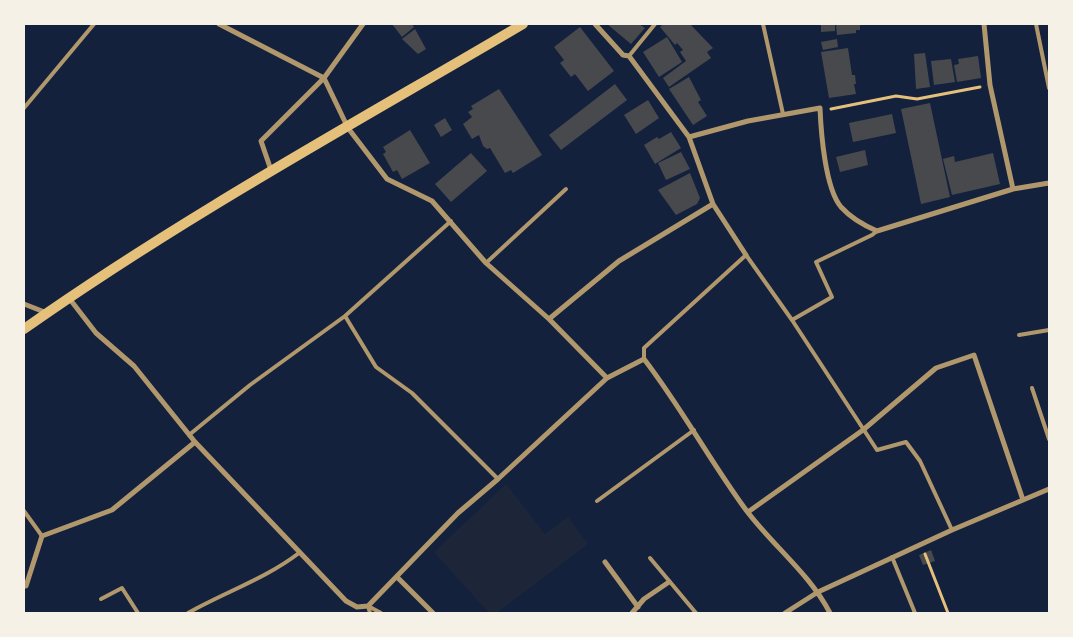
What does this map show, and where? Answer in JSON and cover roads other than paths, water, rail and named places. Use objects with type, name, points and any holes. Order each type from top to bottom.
[{"type":"main road","points":[[24,329],[69,298],[271,170],[348,128],[523,24]]},
{"type":"street","points":[[219,24],[324,78],[348,128],[387,179],[432,201],[486,263],[550,319],[607,378]]},
{"type":"street","points":[[271,170],[261,142],[324,78],[363,24]]},
{"type":"street","points":[[595,24],[623,55],[629,56],[689,137],[713,204],[746,255]]},
{"type":"street","points":[[984,24],[990,85],[1013,189]]},
{"type":"street","points":[[689,137],[748,121],[820,108],[823,151],[831,184],[840,206],[862,225],[877,231],[1013,189],[1049,183]]},
{"type":"street","points":[[550,319],[619,261],[713,204]]},
{"type":"street","points":[[69,298],[96,333],[134,366],[195,442],[346,601],[357,607],[368,606],[458,513],[498,479],[607,378],[644,359],[668,390],[748,512],[818,592],[830,613]]},
{"type":"street","points":[[24,304],[47,313]]},
{"type":"street","points":[[748,512],[863,430],[936,368],[974,355],[1023,500]]},
{"type":"street","points":[[24,586],[26,586],[42,536],[112,510],[195,442]]},
{"type":"street","points":[[785,613],[818,592],[892,557],[1049,489]]},
{"type":"street","points":[[605,562],[638,607]]},
{"type":"street","points":[[397,577],[433,613]]},
{"type":"street","points":[[632,613],[644,599],[669,582]]},
{"type":"lane","points":[[24,108],[94,24]]},
{"type":"lane","points":[[629,56],[655,24]]},
{"type":"lane","points":[[763,24],[783,114]]},
{"type":"lane","points":[[1036,24],[1049,88]]},
{"type":"lane","points":[[486,263],[566,189]]},
{"type":"lane","points":[[189,434],[250,384],[345,316],[450,221]]},
{"type":"lane","points":[[792,320],[832,298],[816,262],[872,236],[877,231]]},
{"type":"lane","points":[[644,359],[644,348],[746,255],[792,320],[877,450],[906,442],[920,460],[952,530]]},
{"type":"lane","points":[[345,316],[376,367],[412,393],[498,479]]},
{"type":"lane","points":[[1019,336],[1049,330]]},
{"type":"lane","points":[[1032,388],[1049,439]]},
{"type":"lane","points":[[597,501],[694,430]]},
{"type":"lane","points":[[24,511],[42,536]]},
{"type":"lane","points":[[188,613],[208,601],[258,580],[300,553]]},
{"type":"lane","points":[[892,557],[915,613]]},
{"type":"lane","points":[[650,558],[696,613]]},
{"type":"lane","points":[[101,599],[122,588],[138,613]]},
{"type":"lane","points":[[368,606],[370,613]]},
{"type":"lane","points":[[368,606],[381,613]]}]
